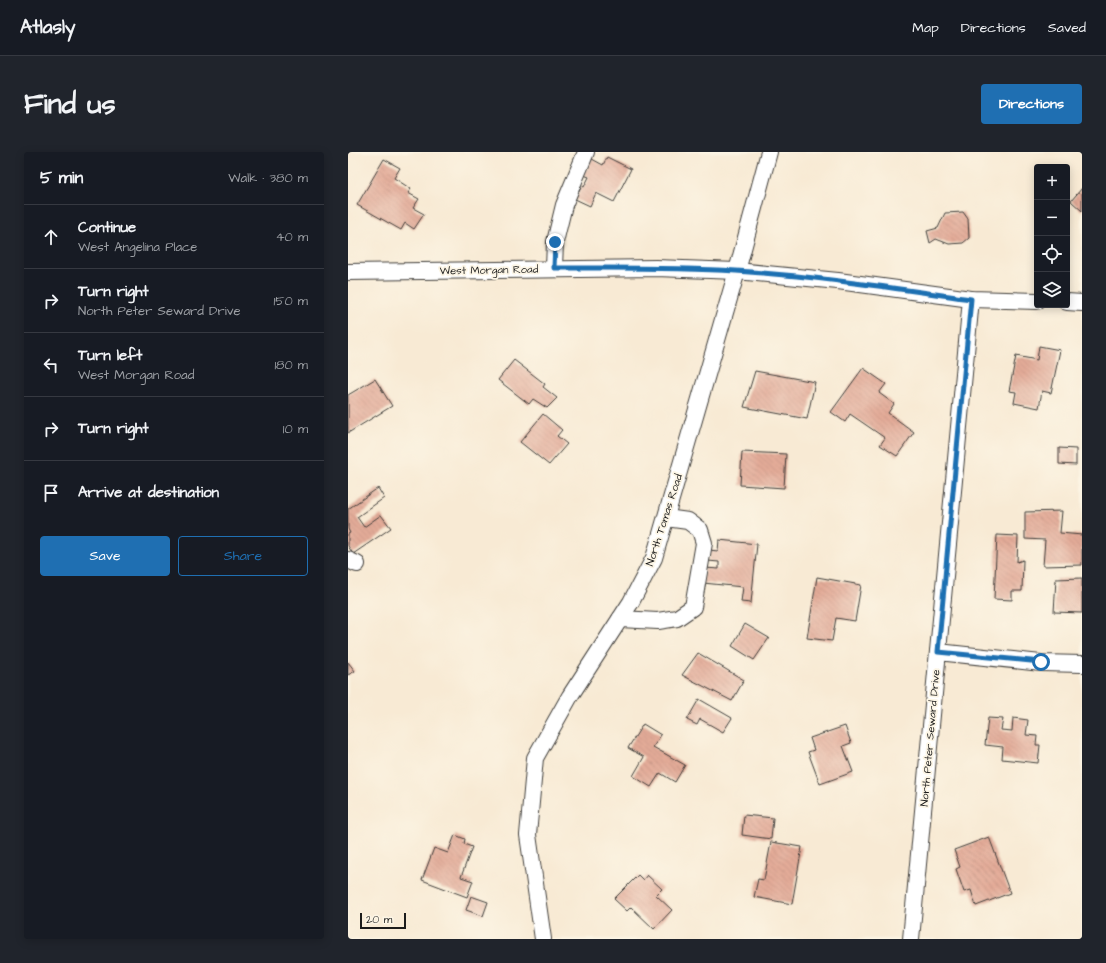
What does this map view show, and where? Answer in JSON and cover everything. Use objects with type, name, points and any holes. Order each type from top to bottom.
[{"type":"street","points":[[554,268],[555,242],[564,205],[586,152]]},
{"type":"street","name":"North Tomas Road","points":[[543,939],[528,835],[535,758],[570,696],[620,619],[654,558],[737,271],[769,152]]},
{"type":"street","name":"West Morgan Road","points":[[348,272],[554,268],[656,268],[737,271],[838,281],[971,299],[1034,301]]},
{"type":"street","name":"North Peter Seward Drive","points":[[911,939],[971,299]]},
{"type":"street","points":[[1070,302],[1082,303]]},
{"type":"street","points":[[620,619],[658,621],[677,618],[694,607],[704,543],[700,530],[688,521],[666,518]]},
{"type":"street","points":[[938,652],[1041,662],[1082,664]]},
{"type":"building","points":[[607,157],[631,169],[614,202],[596,193],[590,206],[575,199],[589,177],[584,175],[592,159],[603,165]]},
{"type":"building","points":[[384,159],[400,168],[394,178],[411,189],[408,193],[419,199],[413,208],[424,214],[414,229],[405,223],[401,230],[357,205]]},
{"type":"building","points":[[1082,188],[1082,211],[1071,201]]},
{"type":"building","points":[[963,212],[968,219],[969,238],[963,243],[949,244],[936,239],[930,243],[927,231],[938,228],[945,213]]},
{"type":"building","points":[[1039,346],[1060,350],[1051,393],[1042,391],[1039,408],[1014,403],[1016,392],[1009,391],[1016,356],[1037,360]]},
{"type":"building","points":[[514,360],[545,384],[543,387],[557,398],[547,408],[533,399],[529,404],[498,380]]},
{"type":"building","points":[[863,368],[886,384],[879,393],[894,404],[888,413],[914,432],[897,456],[880,445],[885,438],[850,414],[845,422],[831,412]]},
{"type":"building","points":[[755,371],[815,382],[807,419],[744,407]]},
{"type":"building","points":[[375,379],[392,406],[348,433],[348,395]]},
{"type":"building","points":[[543,414],[562,430],[557,436],[567,444],[549,465],[520,442]]},
{"type":"building","points":[[1059,448],[1076,449],[1076,465],[1059,464]]},
{"type":"building","points":[[742,452],[786,454],[784,488],[740,485]]},
{"type":"building","points":[[378,488],[384,498],[357,517],[364,527],[381,515],[391,528],[353,554],[348,546],[348,534],[350,533],[348,529],[348,509]]},
{"type":"building","points":[[1062,511],[1060,533],[1082,535],[1082,565],[1043,566],[1045,540],[1025,539],[1025,512]]},
{"type":"building","points":[[997,535],[1018,536],[1017,562],[1023,560],[1022,591],[1012,591],[1012,600],[994,599]]},
{"type":"building","points":[[719,540],[757,544],[751,603],[741,602],[743,587],[703,583],[705,568],[719,569],[719,562],[708,561],[709,550],[718,551]]},
{"type":"building","points":[[817,577],[861,585],[855,621],[836,618],[832,641],[807,638]]},
{"type":"building","points":[[1082,578],[1082,613],[1054,612],[1056,579]]},
{"type":"building","points":[[745,624],[769,638],[754,660],[732,646]]},
{"type":"building","points":[[698,653],[744,680],[732,701],[682,675]]},
{"type":"building","points":[[348,662],[355,671],[348,675]]},
{"type":"building","points":[[699,699],[732,718],[723,732],[700,719],[697,725],[687,720]]},
{"type":"building","points":[[988,718],[1003,719],[1001,730],[1012,731],[1013,718],[1028,720],[1026,735],[1037,736],[1036,745],[1040,745],[1038,763],[1002,759],[1003,747],[985,745]]},
{"type":"building","points":[[643,724],[661,735],[653,747],[685,765],[675,782],[660,773],[651,787],[633,776],[644,757],[628,748]]},
{"type":"building","points":[[845,726],[851,743],[843,746],[853,772],[820,784],[808,752],[814,750],[810,738]]},
{"type":"building","points":[[744,815],[773,818],[771,839],[742,835]]},
{"type":"building","points":[[455,835],[465,839],[464,844],[472,847],[461,877],[473,881],[467,897],[422,880],[434,848],[448,853]]},
{"type":"building","points":[[989,837],[1010,893],[976,906],[971,890],[964,892],[956,869],[960,867],[954,850]]},
{"type":"building","points":[[771,842],[802,847],[792,904],[754,897],[758,879],[764,880]]},
{"type":"building","points":[[638,875],[643,880],[647,875],[662,889],[656,895],[672,910],[654,929],[631,907],[627,911],[614,899]]},
{"type":"building","points":[[471,896],[488,902],[483,916],[466,910]]},
{"type":"route","points":[[555,242],[554,268],[656,268],[737,271],[838,281],[971,299],[938,652],[1041,662]]}]
